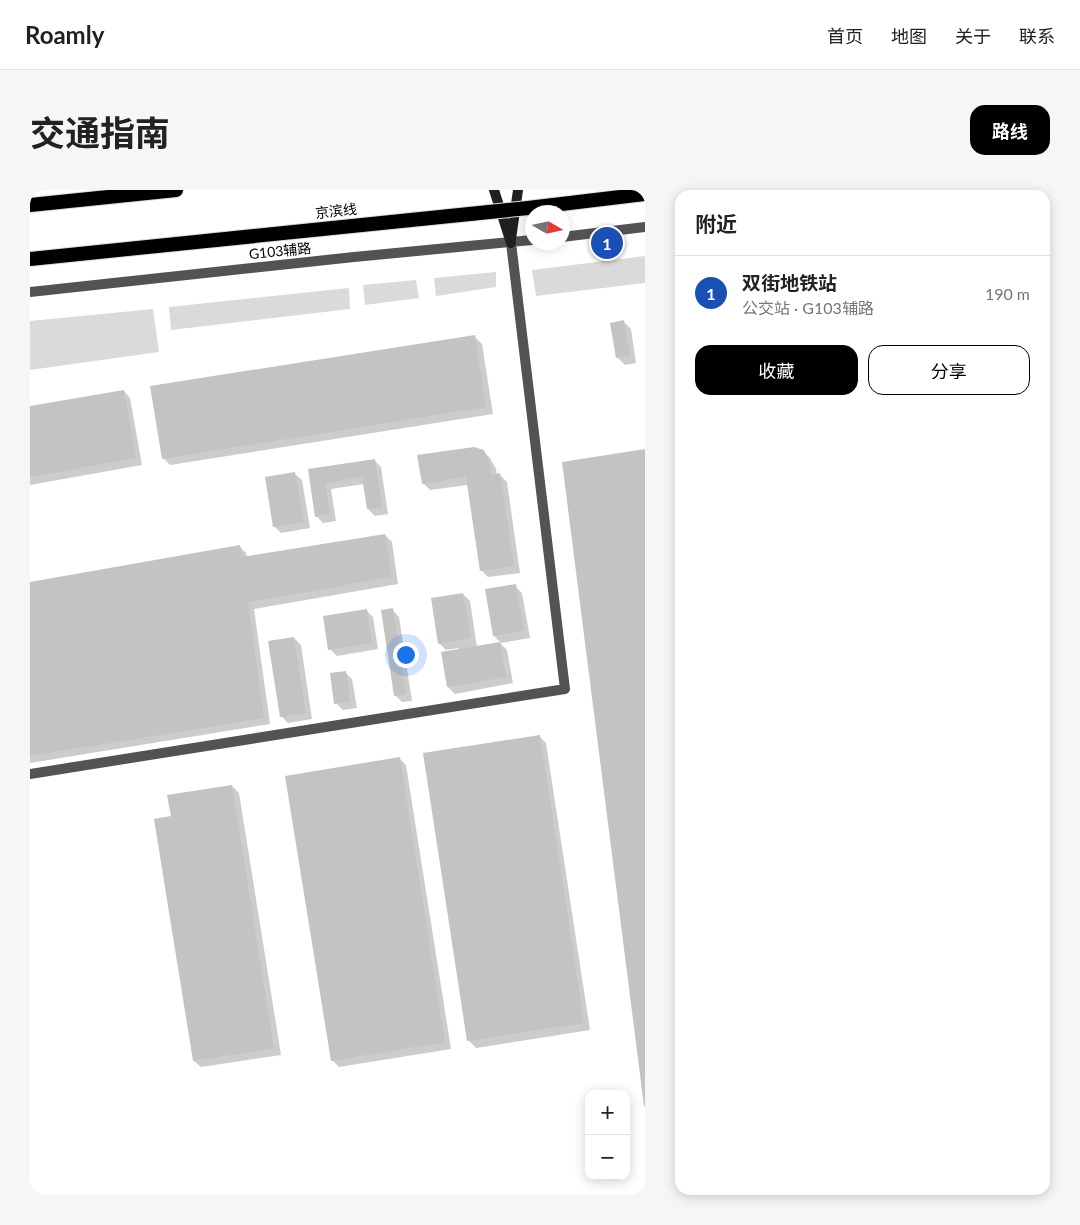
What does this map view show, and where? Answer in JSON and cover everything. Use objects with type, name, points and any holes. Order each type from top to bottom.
[{"type":"highway","points":[[30,205],[176,190]]},
{"type":"highway","name":"京滨线","points":[[30,259],[528,208],[645,194]]},
{"type":"main road","points":[[494,190],[511,243]]},
{"type":"main road","points":[[511,243],[518,190]]},
{"type":"street","points":[[570,236],[645,227]]},
{"type":"street","name":"G103辅路","points":[[30,292],[372,255],[525,241]]},
{"type":"street","points":[[30,774],[565,689],[511,243]]},
{"type":"shaded area","points":[[645,256],[645,283],[536,296],[532,270]]},
{"type":"shaded area","points":[[496,272],[496,287],[436,296],[434,278]]},
{"type":"shaded area","points":[[416,280],[419,298],[365,305],[363,285]]},
{"type":"shaded area","points":[[349,288],[350,309],[171,330],[169,307]]},
{"type":"shaded area","points":[[153,309],[159,352],[30,370],[30,321]]},
{"type":"building","points":[[624,320],[630,356],[616,358],[610,323]]},
{"type":"building","points":[[475,335],[486,407],[162,459],[150,386]]},
{"type":"building","points":[[124,390],[136,458],[30,477],[30,406]]},
{"type":"building","points":[[474,447],[484,450],[489,461],[491,475],[500,473],[514,566],[480,571],[466,477],[422,484],[417,455]]},
{"type":"building","points":[[645,449],[645,1106],[644,1106],[562,462]]},
{"type":"building","points":[[375,459],[382,507],[367,509],[362,477],[325,483],[330,514],[315,517],[308,469]]},
{"type":"building","points":[[295,472],[304,522],[273,527],[265,477]]},
{"type":"building","points":[[385,534],[392,577],[248,602],[264,718],[30,756],[30,582],[240,545],[242,557]]},
{"type":"building","points":[[516,584],[524,631],[493,636],[485,589]]},
{"type":"building","points":[[463,593],[471,638],[438,644],[431,598]]},
{"type":"building","points":[[393,608],[406,694],[394,696],[381,610]]},
{"type":"building","points":[[367,609],[372,643],[328,650],[323,616]]},
{"type":"building","points":[[294,637],[306,713],[280,717],[268,641]]},
{"type":"building","points":[[500,642],[506,677],[447,687],[441,652]]},
{"type":"building","points":[[346,671],[350,702],[334,704],[330,673]]},
{"type":"building","points":[[540,735],[584,1023],[467,1041],[423,753]]},
{"type":"building","points":[[400,757],[445,1042],[331,1061],[285,776]]},
{"type":"building","points":[[232,785],[274,1048],[193,1061],[154,819],[171,816],[167,795]]},
{"type":"place","name":"双街地铁站","points":[[607,243]]}]
